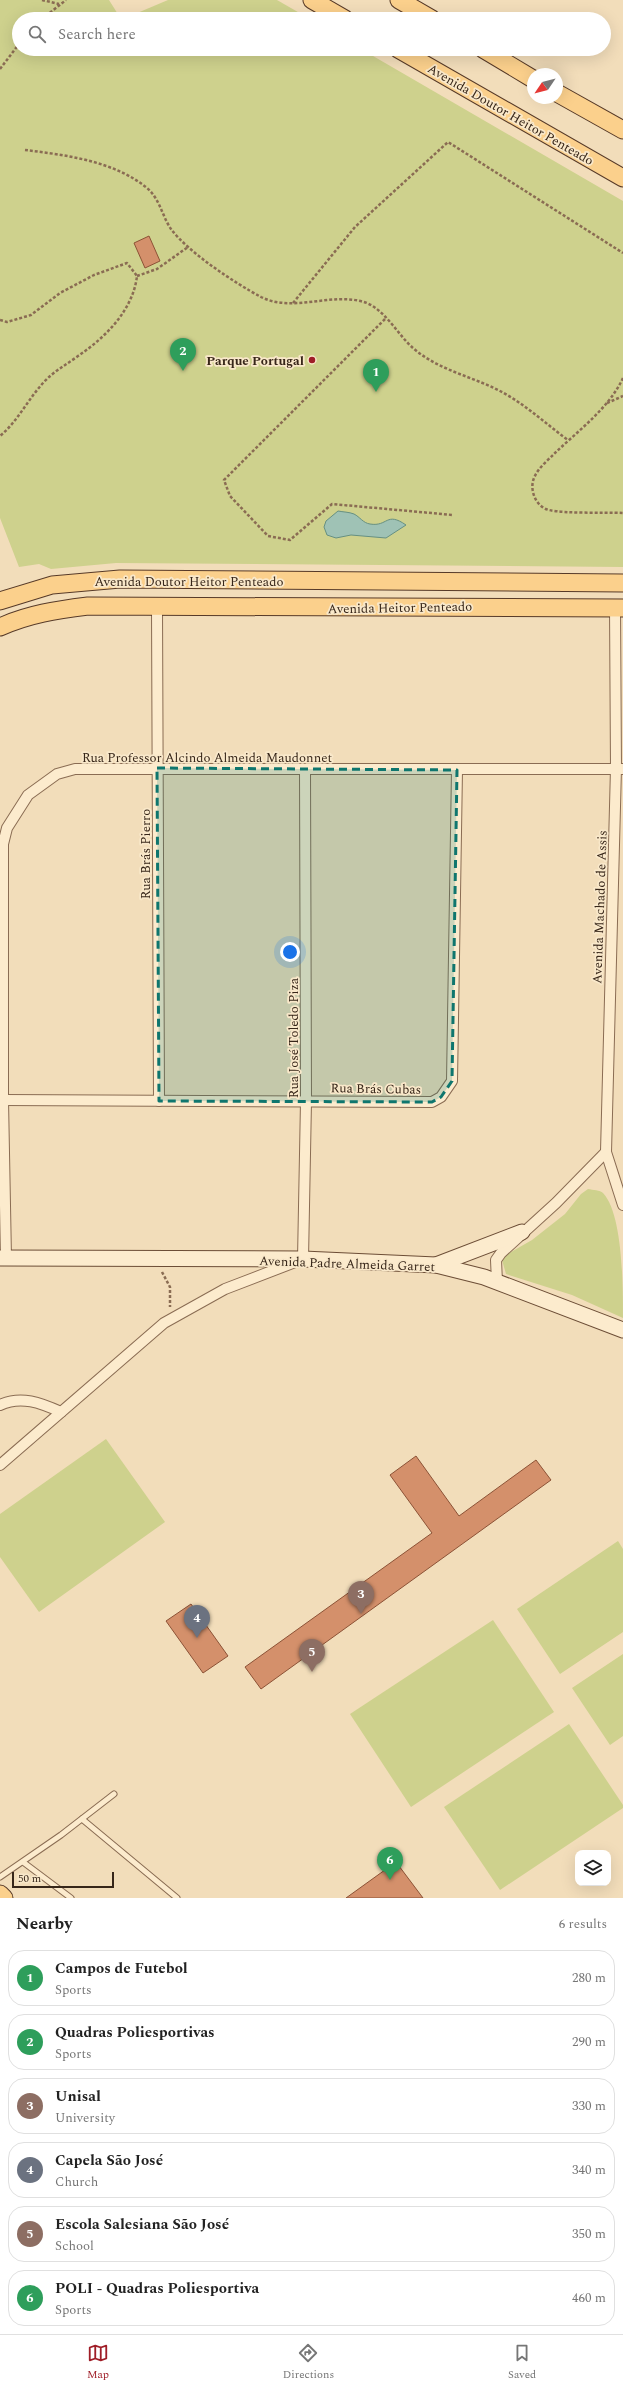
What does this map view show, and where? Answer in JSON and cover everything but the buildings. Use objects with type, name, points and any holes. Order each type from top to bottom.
[{"type":"main road","points":[[312,0],[333,12]]},
{"type":"main road","points":[[399,0],[420,12]]},
{"type":"main road","name":"Avenida Doutor Heitor Penteado","points":[[410,56],[623,178]]},
{"type":"main road","points":[[495,56],[527,75]]},
{"type":"main road","points":[[563,95],[623,130]]},
{"type":"main road","name":"Avenida Doutor Heitor Penteado","points":[[0,602],[52,585],[81,581],[120,579],[381,582]]},
{"type":"main road","name":"Avenida Heitor Penteado","points":[[381,582],[623,583]]},
{"type":"main road","name":"Avenida Doutor Heitor Penteado","points":[[0,627],[21,618],[51,610],[88,606],[177,608]]},
{"type":"main road","name":"Avenida Heitor Penteado","points":[[177,608],[447,606],[619,607]]},
{"type":"main road","points":[[0,1894],[4,1898]]},
{"type":"street","name":"Avenida Machado de Assis","points":[[619,607],[620,769],[606,1152],[623,1205]]},
{"type":"street","name":"Rua Brás Pierro","points":[[157,608],[159,1101]]},
{"type":"street","name":"Rua Professor Alcindo Almeida Maudonnet","points":[[3,1258],[3,844],[7,828],[28,795],[57,774],[75,769],[620,769]]},
{"type":"street","name":"Rua José Toledo Piza","points":[[303,1259],[306,1101],[305,770]]},
{"type":"street","name":"Rua Brás Cubas","points":[[3,1100],[432,1102],[442,1097],[452,1081],[456,770]]},
{"type":"street","points":[[496,1282],[496,1260],[522,1232],[546,1214],[606,1152]]},
{"type":"street","points":[[436,1265],[522,1232]]},
{"type":"street","name":"Avenida Padre Almeida Garret","points":[[3,1258],[303,1259],[436,1265],[496,1282],[623,1330]]},
{"type":"street","points":[[0,1465],[170,1319],[225,1289],[303,1259]]},
{"type":"street","points":[[0,1404],[10,1400],[35,1401],[61,1412]]},
{"type":"lane","points":[[0,1877],[23,1862],[114,1794]]},
{"type":"lane","points":[[82,1819],[177,1898]]},
{"type":"lane","points":[[23,1862],[71,1898]]},
{"type":"path","points":[[42,0],[60,4]]},
{"type":"path","points":[[50,12],[66,0]]},
{"type":"path","points":[[0,69],[12,53]]},
{"type":"path","points":[[293,303],[355,227],[448,142],[623,253]]},
{"type":"path","points":[[25,150],[54,154],[115,169],[153,193],[170,227],[188,247],[263,298],[278,302],[293,303],[362,301],[376,309],[414,349],[431,361],[502,392],[568,440]]},
{"type":"path","points":[[137,276],[157,270],[188,247]]},
{"type":"path","points":[[0,320],[7,322],[32,314],[60,293],[94,275],[127,263],[137,276]]},
{"type":"path","points":[[0,436],[10,427],[24,406],[45,381],[59,368],[88,348],[117,321],[131,300],[137,276]]},
{"type":"path","points":[[385,319],[224,480],[230,496],[268,536],[290,540],[332,504],[453,515]]},
{"type":"path","points":[[623,378],[618,390],[542,466],[533,478],[532,490],[537,503],[549,510],[623,513]]},
{"type":"path","points":[[605,404],[623,396]]},
{"type":"path","points":[[155,1258],[170,1287],[170,1319]]},
{"type":"highlighted area","points":[[157,768],[457,770],[452,1081],[441,1097],[432,1102],[159,1101]]},
{"type":"green space","name":"Parque Portugal","points":[[0,0],[109,0],[117,12],[12,12],[12,56],[373,56],[623,201],[623,567],[116,563],[51,569],[39,564],[19,567],[0,518]]},
{"type":"green space","points":[[168,0],[277,0],[298,12],[140,12]]},
{"type":"green space","points":[[588,1189],[603,1193],[610,1203],[615,1217],[622,1270],[623,1318],[572,1295],[506,1274],[502,1260],[506,1255],[532,1240],[565,1214],[581,1194]]},
{"type":"green space","points":[[106,1439],[165,1522],[39,1612],[0,1557],[0,1514]]},
{"type":"green space","points":[[618,1541],[623,1549],[623,1632],[560,1674],[517,1609]]},
{"type":"green space","points":[[493,1620],[554,1712],[411,1807],[350,1714]]},
{"type":"green space","points":[[623,1654],[623,1736],[610,1745],[572,1688]]},
{"type":"green space","points":[[569,1724],[623,1805],[623,1808],[500,1890],[444,1807]]},
{"type":"shaded area","points":[[338,511],[354,514],[370,524],[376,524],[394,519],[406,525],[386,538],[351,535],[336,538],[327,535],[324,527],[326,521]]},
{"type":"place","name":"Parque Portugal","points":[[312,360]]},
{"type":"place","name":"Quadras Poliesportivas","points":[[183,371]]},
{"type":"place","name":"Campos de Futebol","points":[[376,392]]},
{"type":"place","name":"Unisal","points":[[361,1614]]},
{"type":"place","name":"Capela São José","points":[[197,1638]]},
{"type":"place","name":"Escola Salesiana São José","points":[[312,1672]]},
{"type":"place","name":"POLI - Quadras Poliesportiva","points":[[390,1880]]}]
